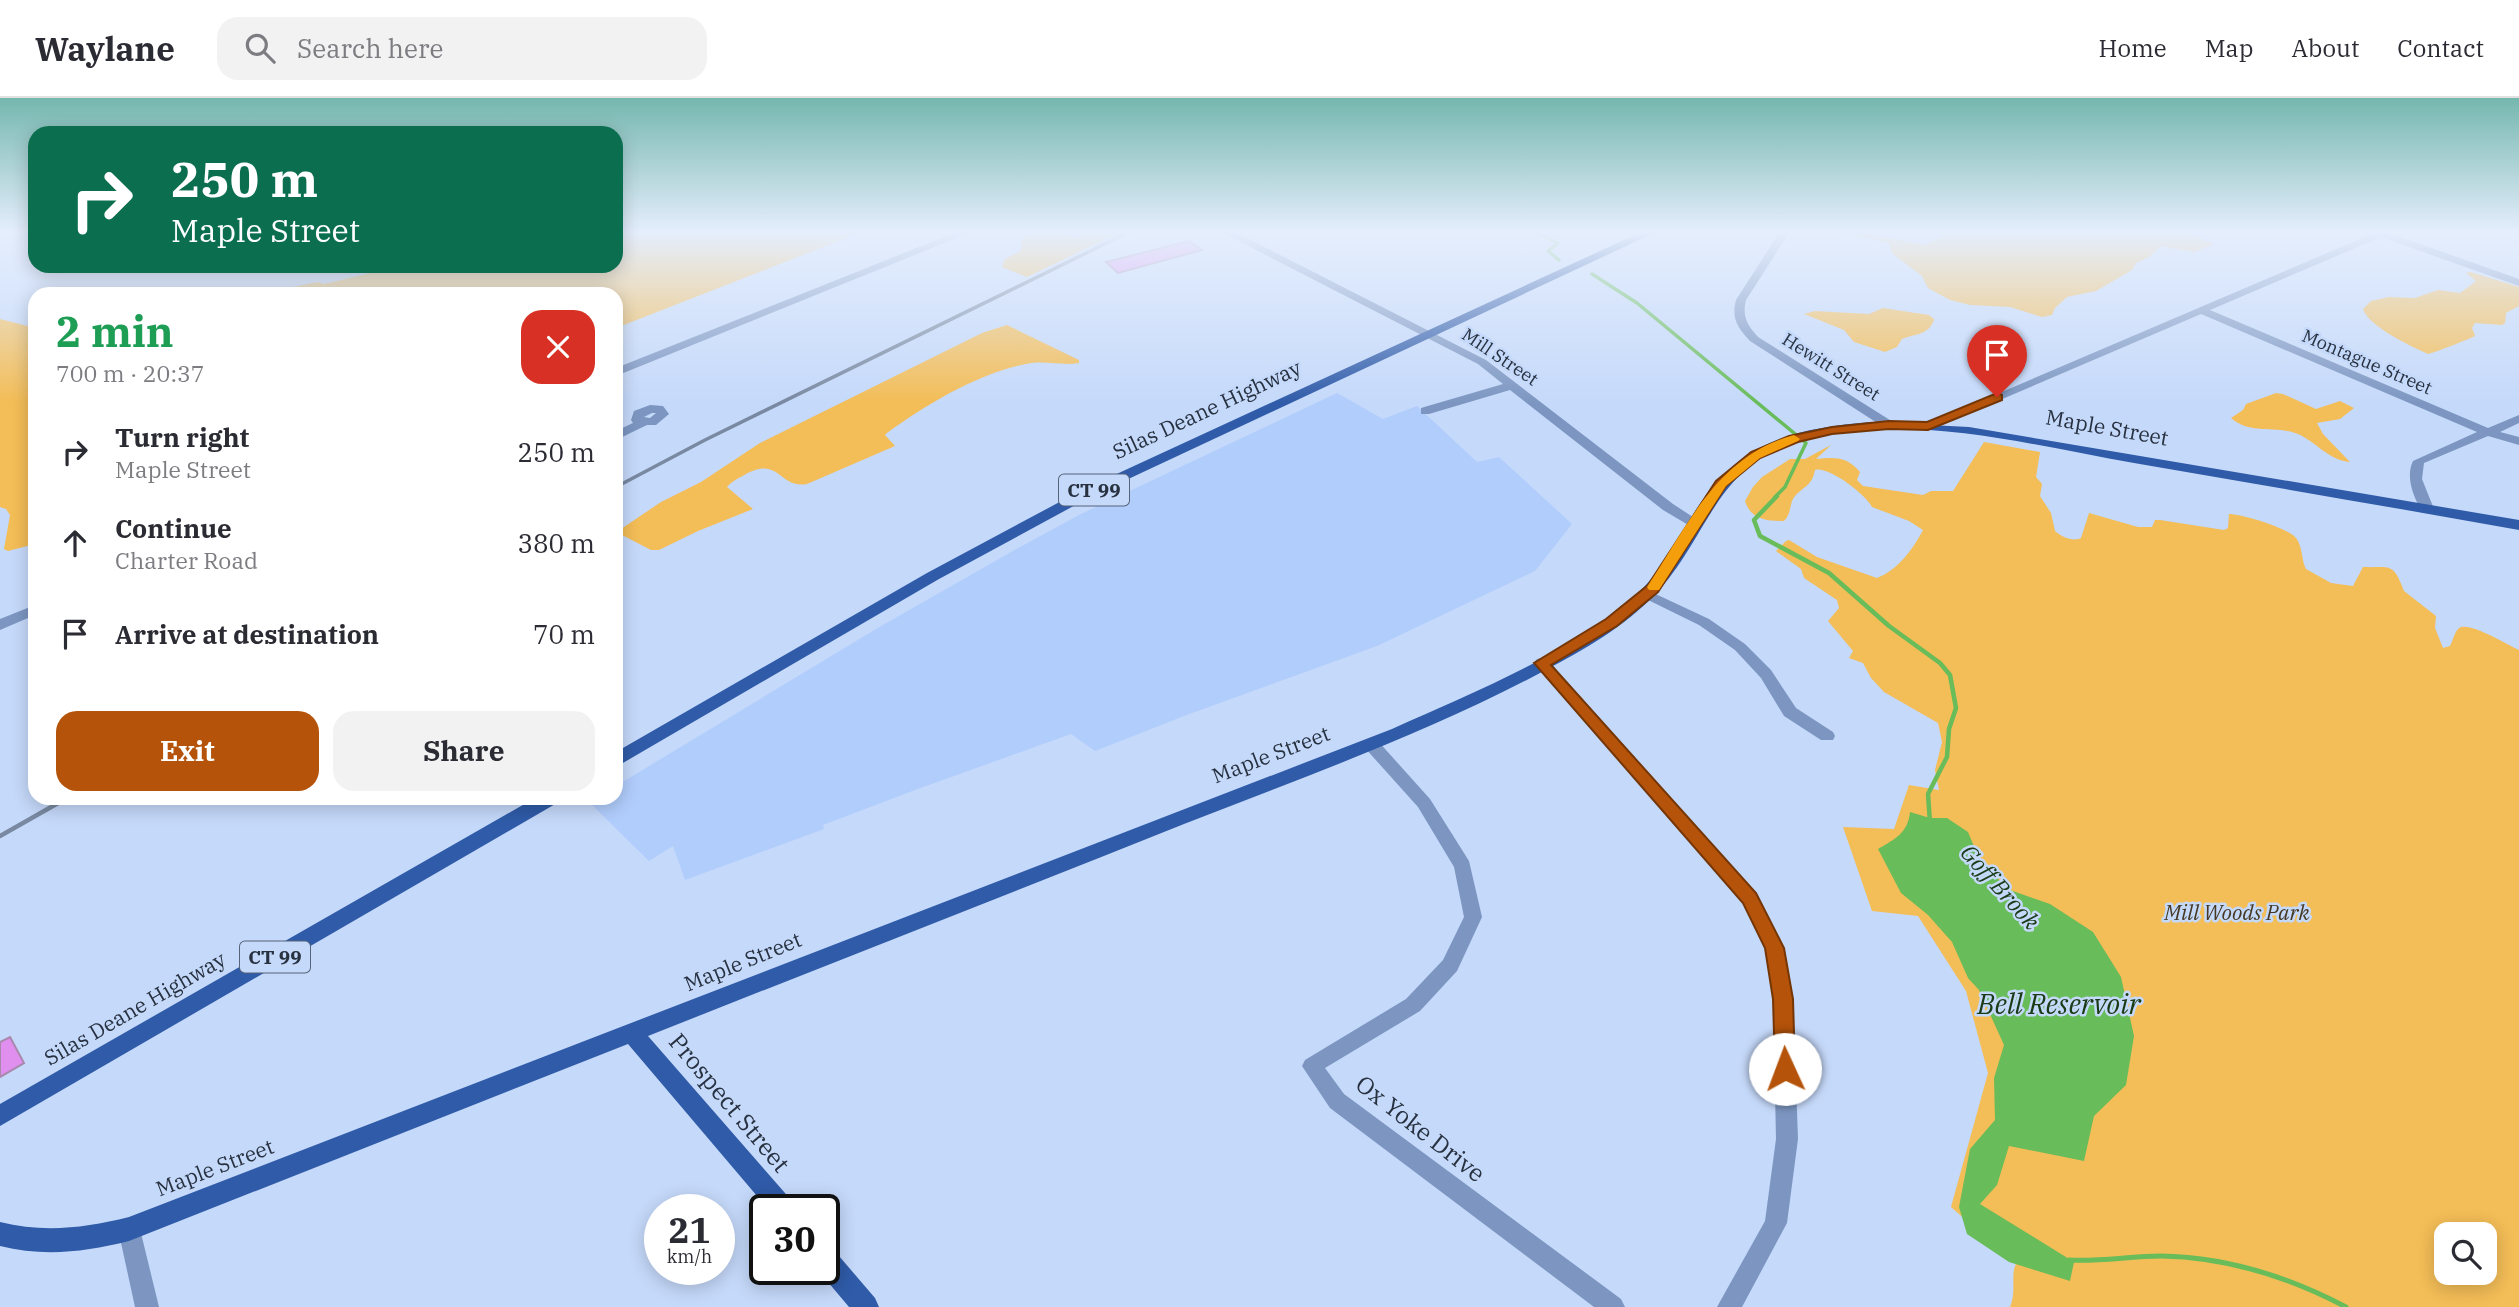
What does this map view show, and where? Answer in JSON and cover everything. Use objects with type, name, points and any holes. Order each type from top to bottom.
[{"type":"main road","name":"Silas Deane Highway","points":[[623,756],[933,576],[1071,502],[1207,436],[1527,289]]},
{"type":"main road","name":"Maple Street","points":[[0,1234],[65,1242],[129,1229],[1371,744],[1489,691],[1611,623],[1659,581],[1721,484],[1755,455],[1799,437],[1889,425],[1969,430],[2519,525]]},
{"type":"main road","name":"Silas Deane Highway","points":[[0,1116],[538,805]]},
{"type":"main road","name":"Prospect Street","points":[[633,1034],[770,1194]]},
{"type":"main road","points":[[840,1277],[866,1307]]},
{"type":"street","points":[[623,369],[823,289]]},
{"type":"street","name":"Mill Street","points":[[1341,289],[1482,362],[1668,507],[1695,523]]},
{"type":"street","name":"Hewitt Street","points":[[1748,289],[1738,312],[1742,326],[1769,350],[1889,425]]},
{"type":"street","points":[[1928,426],[2252,289]]},
{"type":"street","name":"Montague Street","points":[[2202,311],[2487,432],[2519,441]]},
{"type":"street","points":[[1425,411],[1514,386]]},
{"type":"street","points":[[2427,509],[2415,476],[2415,467],[2419,461],[2519,419]]},
{"type":"street","points":[[623,432],[643,422]]},
{"type":"street","points":[[1647,594],[1704,622],[1740,647],[1766,674],[1790,712],[1827,736]]},
{"type":"street","points":[[0,625],[28,613]]},
{"type":"street","points":[[1542,663],[1750,898],[1774,948],[1783,999],[1787,1139],[1776,1223],[1729,1307]]},
{"type":"street","name":"Ox Yoke Drive","points":[[1371,744],[1424,803],[1463,866],[1473,916],[1450,965],[1413,1005],[1312,1066],[1337,1101],[1613,1307]]},
{"type":"street","points":[[129,1229],[147,1307]]},
{"type":"shaded area","points":[[1337,393],[1383,419],[1417,406],[1477,462],[1499,457],[1572,524],[1535,571],[1377,646],[1095,751],[1071,734],[915,790],[823,825],[824,829],[685,880],[673,846],[649,861],[592,805],[623,805],[623,782],[876,629],[1079,515]]},
{"type":"green space","points":[[623,289],[715,289],[623,325]]},
{"type":"green space","points":[[1931,289],[2099,289],[2067,297],[2055,308],[2052,315],[2042,317],[2010,307],[1970,305],[1950,300]]},
{"type":"green space","points":[[2465,289],[2519,289],[2519,306],[2506,313],[2505,323],[2502,325],[2475,323],[2472,328],[2475,336],[2428,354],[2391,335],[2373,322],[2363,309],[2371,301],[2389,297],[2415,298],[2438,290],[2460,293]]},
{"type":"green space","points":[[1883,308],[1929,315],[1934,319],[1925,331],[1902,339],[1897,347],[1885,352],[1854,342],[1844,330],[1804,314],[1815,311],[1869,314]]},
{"type":"green space","points":[[0,319],[28,326],[28,546],[8,551],[4,549],[10,515],[6,509],[0,507]]},
{"type":"green space","points":[[1007,325],[1079,360],[1079,363],[1026,364],[971,383],[919,411],[887,433],[885,435],[895,446],[807,484],[790,482],[773,471],[757,469],[727,487],[753,509],[659,550],[651,550],[623,536],[623,528],[661,502],[701,482],[760,443],[982,333]]},
{"type":"green space","points":[[2276,393],[2316,409],[2340,401],[2354,408],[2340,419],[2317,423],[2323,434],[2350,462],[2330,455],[2298,434],[2254,428],[2231,418],[2243,410],[2246,404]]},
{"type":"green space","name":"Mill Woods Park","points":[[1984,442],[2040,452],[2036,477],[2042,484],[2040,496],[2051,513],[2055,531],[2064,537],[2081,538],[2089,513],[2138,527],[2152,527],[2155,520],[2160,520],[2224,530],[2228,528],[2229,514],[2244,516],[2291,534],[2301,549],[2306,569],[2331,583],[2353,586],[2363,567],[2385,567],[2394,571],[2404,591],[2436,616],[2435,628],[2443,648],[2450,646],[2459,628],[2467,627],[2482,631],[2519,650],[2519,1307],[2010,1307],[2016,1264],[1951,1207],[1988,1073],[1966,991],[1918,916],[1872,911],[1843,827],[1894,829],[1909,785],[1939,790],[1935,770],[1942,742],[1938,723],[1884,692],[1871,678],[1863,663],[1849,658],[1853,651],[1828,621],[1839,608],[1837,600],[1804,578],[1801,569],[1776,551],[1789,540],[1817,557],[1877,578],[1892,570],[1904,558],[1923,530],[1909,521],[1872,507],[1846,482],[1821,470],[1815,470],[1810,483],[1795,496],[1784,521],[1755,516],[1745,501],[1762,477],[1790,459],[1805,459],[1831,445],[1816,459],[1845,460],[1860,472],[1857,480],[1863,486],[1923,495],[1931,491],[1953,491]]},
{"type":"water","name":"Bell Reservoir","points":[[1910,812],[1930,818],[1947,818],[1968,832],[1981,863],[2010,890],[2050,904],[2093,932],[2121,977],[2134,1036],[2126,1085],[2094,1116],[2084,1161],[2009,1146],[1997,1185],[1980,1204],[2074,1262],[2070,1281],[2009,1262],[1967,1234],[1959,1207],[1970,1149],[1995,1120],[1994,1078],[2004,1045],[1979,990],[1968,978],[1952,942],[1928,915],[1901,893],[1878,849],[1903,830]]},
{"type":"building","points":[[10,1037],[24,1063],[0,1077],[0,1042]]},
{"type":"waterway","name":"Goff Brook","points":[[1616,289],[1637,303],[1806,443],[1785,487],[1775,497]]},
{"type":"waterway","name":"Goff Brook","points":[[1777,496],[1754,520],[1760,536],[1829,573],[1889,626],[1940,663],[1950,675],[1956,708],[1949,729],[1947,757],[1928,794],[1930,823]]},
{"type":"waterway","name":"Goff Brook","points":[[2069,1260],[2161,1256],[2209,1260],[2280,1278],[2346,1307]]},
{"type":"railway","points":[[623,483],[705,440],[1012,289]]},
{"type":"railway","points":[[0,836],[55,805]]},
{"type":"slow traffic","points":[[1654,587],[1721,484],[1755,455],[1794,439]]},
{"type":"route","points":[[1785,1069],[1783,999],[1774,948],[1750,898],[1542,663],[1611,623],[1653,589],[1721,484],[1755,455],[1794,439],[1832,430],[1889,425],[1928,426],[1997,397]]}]
